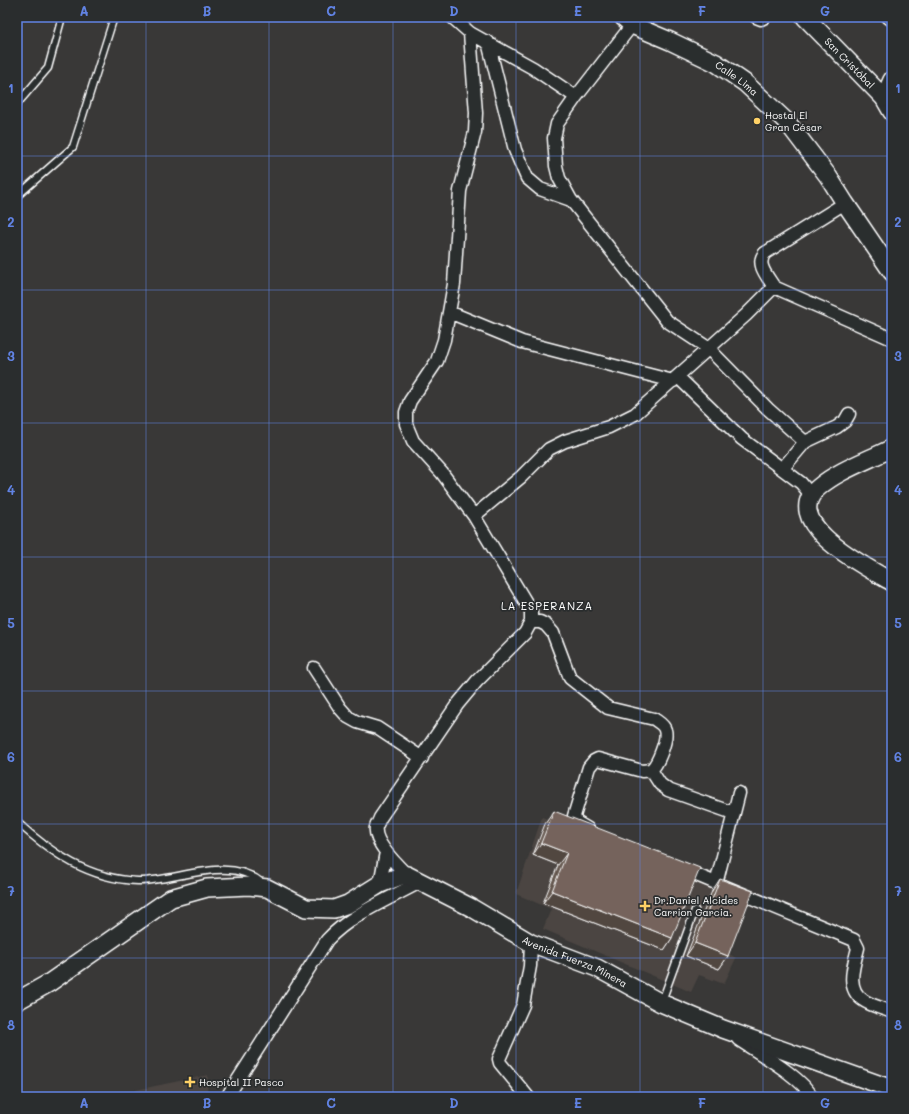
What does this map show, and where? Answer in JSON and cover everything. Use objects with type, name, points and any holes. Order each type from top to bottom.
[{"type":"street","points":[[452,17],[470,33],[533,68],[576,97]]},
{"type":"street","points":[[756,17],[761,19],[766,17]]},
{"type":"street","name":"San Cristóbal","points":[[804,17],[888,105]]},
{"type":"street","points":[[888,17],[892,20]]},
{"type":"street","points":[[628,21],[557,124],[554,138],[556,166],[559,178],[571,200],[667,321],[708,348],[768,409],[805,442]]},
{"type":"street","name":"Calle Lima","points":[[628,21],[716,63],[746,83],[787,122],[828,176],[844,204],[892,272]]},
{"type":"street","points":[[413,879],[386,852],[377,836],[376,827],[380,818],[457,705],[477,681],[525,633],[531,622],[531,611],[474,516],[442,473],[413,440],[406,424],[406,412],[410,401],[437,361],[444,340],[454,284],[460,191],[475,132],[476,113],[470,33]]},
{"type":"street","points":[[488,42],[516,150],[526,178],[540,189],[571,200]]},
{"type":"street","points":[[888,105],[892,80]]},
{"type":"street","points":[[844,204],[765,253],[761,257],[760,264],[774,287],[892,339]]},
{"type":"street","points":[[474,516],[521,477],[549,449],[565,441],[609,427],[635,414],[676,379],[708,348],[746,315],[774,287]]},
{"type":"street","points":[[449,312],[522,342],[676,379],[742,439],[783,468],[801,483],[811,495]]},
{"type":"street","points":[[783,468],[805,442],[837,427],[845,421],[849,414]]},
{"type":"street","points":[[892,448],[835,476],[818,487],[811,495],[807,510],[811,522],[830,543],[892,582]]},
{"type":"street","points":[[531,622],[540,622],[546,625],[553,634],[570,678],[608,708],[654,719],[664,727],[666,737],[658,761],[651,770],[642,771],[598,759],[589,767],[576,810],[575,820],[579,824],[601,834]]},
{"type":"street","points":[[314,668],[340,708],[348,717],[377,728],[422,758]]},
{"type":"street","points":[[651,770],[660,784],[668,790],[733,812]]},
{"type":"street","points":[[716,884],[739,793]]},
{"type":"street","points":[[380,884],[386,852]]},
{"type":"street","points":[[673,865],[854,940],[858,948],[853,969],[853,987],[855,993],[864,1001],[892,1012]]},
{"type":"street","points":[[17,1001],[49,982],[171,898],[207,888],[249,886],[267,888],[306,908],[334,909],[348,904],[380,884],[398,877],[413,879]]},
{"type":"street","points":[[227,1097],[328,940],[337,930],[413,879]]},
{"type":"street","name":"Avenida Fuerza Minera","points":[[413,879],[472,908],[531,943],[597,968],[661,1003],[723,1029],[892,1089]]},
{"type":"street","points":[[528,1097],[500,1063],[499,1059],[523,1005],[530,966],[531,943]]},
{"type":"street","points":[[723,1029],[791,1075],[809,1092],[812,1097]]},
{"type":"lane","points":[[17,104],[48,68],[62,17]]},
{"type":"lane","points":[[17,196],[72,147],[114,17]]},
{"type":"lane","points":[[17,822],[50,850],[80,867],[110,877],[139,881],[205,871],[232,870],[254,876],[267,888]]},
{"type":"lane","points":[[661,1003],[695,910]]},
{"type":"shaded area","name":"Dr.Daniel Alcides Carrion Garcia.","points":[[542,817],[749,902],[729,954],[736,958],[724,984],[699,975],[691,992],[543,929],[551,909],[516,894]]},
{"type":"shaded area","name":"Hospital II Pasco","points":[[208,1075],[207,1097],[129,1097],[136,1090]]},
{"type":"building","points":[[554,811],[700,868],[672,938],[552,891],[567,853],[541,843]]},
{"type":"building","points":[[720,879],[753,891],[728,956],[695,943]]},
{"type":"place","name":"Hostal El Gran César","points":[[757,121]]},
{"type":"place","name":"Dr.Daniel Alcides Carrion Garcia.","points":[[645,906]]},
{"type":"place","name":"Hospital II Pasco","points":[[190,1082]]},
{"type":"district","name":"LA ESPERANZA","points":[[547,605]]}]
